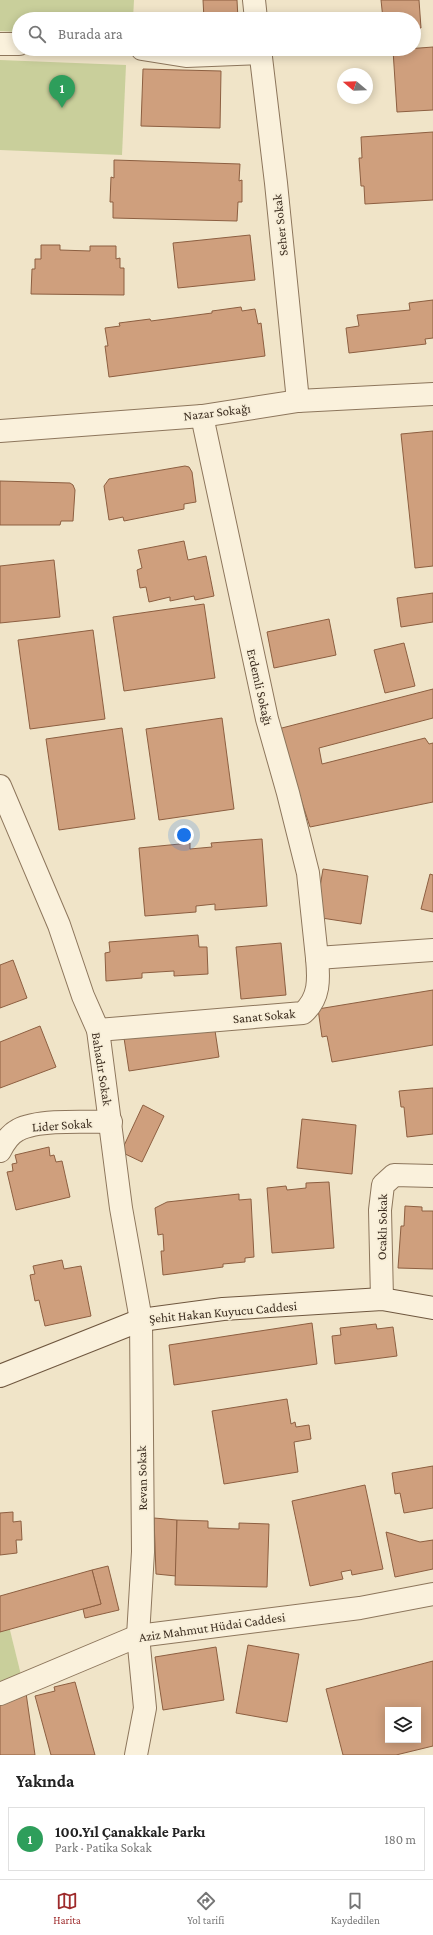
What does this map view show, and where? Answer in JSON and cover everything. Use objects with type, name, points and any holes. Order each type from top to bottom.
[{"type":"street","points":[[254,0],[255,12]]},
{"type":"street","points":[[0,44],[12,44]]},
{"type":"street","name":"Seher Sokak","points":[[261,56],[276,183],[298,401]]},
{"type":"street","name":"Nazar Sokağı","points":[[0,431],[202,416],[298,401],[433,394]]},
{"type":"street","name":"Erdemli Sokağı","points":[[202,416],[267,719],[288,793],[308,873],[317,958]]},
{"type":"street","name":"Bahadır Sokak","points":[[0,786],[59,925],[83,996],[98,1030],[121,1208],[141,1320]]},
{"type":"street","points":[[317,958],[433,950]]},
{"type":"street","name":"Sanat Sokak","points":[[98,1030],[303,1013],[311,1006],[318,989],[317,958]]},
{"type":"street","name":"Lider Sokak","points":[[0,1150],[5,1142],[18,1130],[38,1124],[111,1122]]},
{"type":"street","name":"Ocaklı Sokak","points":[[382,1299],[380,1210],[382,1185],[394,1175],[433,1176]]},
{"type":"street","name":"Şehit Hakan Kuyucu Caddesi","points":[[0,1376],[141,1320],[223,1309],[382,1299],[433,1308]]},
{"type":"street","name":"Revan Sokak","points":[[136,1755],[145,1708],[138,1636],[143,1552],[141,1320]]},
{"type":"street","name":"Aziz Mahmut Hüdai Caddesi","points":[[0,1694],[138,1636],[360,1608],[433,1594]]},
{"type":"green space","points":[[0,0],[134,0],[133,12],[12,12],[12,32],[0,31]]},
{"type":"green space","points":[[0,60],[126,65],[122,155],[0,150]]},
{"type":"green space","points":[[6,1614],[21,1675],[0,1682],[0,1616]]},
{"type":"building","points":[[203,0],[237,0],[238,12],[204,12]]},
{"type":"building","points":[[381,0],[419,0],[420,12],[382,12]]},
{"type":"building","points":[[433,47],[433,110],[397,112],[393,56],[421,56],[421,48]]},
{"type":"building","points":[[143,69],[221,71],[220,128],[141,126]]},
{"type":"building","points":[[433,132],[433,200],[365,204],[364,186],[361,186],[359,158],[362,158],[361,137]]},
{"type":"building","points":[[114,160],[240,164],[239,181],[242,180],[242,202],[238,202],[237,221],[113,218],[113,202],[110,202],[111,177],[114,178]]},
{"type":"building","points":[[250,235],[255,280],[178,288],[173,243]]},
{"type":"building","points":[[41,245],[60,245],[60,250],[90,251],[90,246],[116,246],[116,259],[120,258],[120,268],[124,268],[124,295],[31,294],[32,269],[35,269],[35,259],[41,259]]},
{"type":"building","points":[[433,300],[433,338],[425,339],[426,344],[349,353],[346,328],[359,326],[357,315],[410,310],[409,303]]},
{"type":"building","points":[[241,307],[242,311],[255,309],[258,324],[261,323],[265,356],[109,377],[105,346],[108,346],[105,328],[120,326],[119,323],[150,319],[151,321],[212,313],[212,311]]},
{"type":"building","points":[[433,431],[433,566],[415,568],[401,434]]},
{"type":"building","points":[[185,466],[189,467],[192,472],[196,502],[184,504],[184,509],[124,521],[123,517],[109,520],[104,486],[109,479]]},
{"type":"building","points":[[0,481],[70,483],[73,485],[75,490],[73,521],[61,521],[60,525],[0,525]]},
{"type":"building","points":[[184,541],[188,560],[206,556],[214,596],[195,600],[194,596],[170,601],[170,597],[149,602],[146,587],[140,588],[137,570],[142,568],[138,550]]},
{"type":"building","points":[[54,560],[60,617],[0,623],[0,566]]},
{"type":"building","points":[[433,593],[433,622],[401,627],[397,598]]},
{"type":"building","points":[[204,604],[215,678],[124,691],[113,617]]},
{"type":"building","points":[[329,619],[336,655],[274,668],[267,632]]},
{"type":"building","points":[[93,630],[105,719],[30,729],[18,640]]},
{"type":"building","points":[[404,643],[415,686],[385,693],[374,650]]},
{"type":"building","points":[[433,689],[433,718],[319,748],[322,764],[425,738],[429,744],[433,743],[433,802],[310,827],[278,729]]},
{"type":"building","points":[[222,718],[234,809],[159,820],[146,729]]},
{"type":"building","points":[[122,728],[135,819],[59,830],[46,739]]},
{"type":"building","points":[[262,839],[267,906],[215,910],[215,904],[196,906],[196,912],[145,916],[139,848],[190,843],[190,849],[212,847],[211,843]]},
{"type":"building","points":[[323,869],[368,876],[361,924],[315,917]]},
{"type":"building","points":[[430,874],[433,875],[433,912],[421,909]]},
{"type":"building","points":[[198,935],[199,947],[207,947],[208,974],[174,976],[174,971],[142,973],[142,978],[106,981],[105,953],[110,952],[109,942]]},
{"type":"building","points":[[281,943],[286,995],[241,999],[236,947]]},
{"type":"building","points":[[13,960],[27,998],[0,1008],[0,965]]},
{"type":"building","points":[[433,990],[433,1045],[332,1062],[327,1036],[322,1037],[318,1009]]},
{"type":"building","points":[[214,1024],[219,1057],[129,1071],[124,1038]]},
{"type":"building","points":[[40,1026],[56,1067],[0,1088],[0,1042]]},
{"type":"building","points":[[433,1088],[433,1134],[407,1137],[404,1107],[401,1107],[399,1091]]},
{"type":"building","points":[[143,1105],[164,1116],[142,1162],[121,1152]]},
{"type":"building","points":[[302,1119],[356,1125],[352,1174],[297,1168]]},
{"type":"building","points":[[49,1147],[50,1156],[54,1155],[56,1162],[62,1161],[70,1197],[16,1210],[7,1172],[13,1171],[12,1164],[17,1163],[15,1155]]},
{"type":"building","points":[[329,1182],[334,1248],[272,1253],[267,1188],[286,1186],[287,1190],[306,1188],[306,1183]]},
{"type":"building","points":[[239,1194],[239,1200],[251,1199],[254,1257],[245,1258],[245,1262],[223,1264],[223,1267],[163,1275],[161,1251],[164,1251],[163,1234],[158,1235],[155,1208],[167,1202]]},
{"type":"building","points":[[405,1206],[422,1207],[422,1211],[433,1211],[433,1269],[398,1268],[401,1226],[404,1226]]},
{"type":"building","points":[[62,1260],[64,1269],[81,1266],[91,1316],[45,1326],[39,1300],[35,1301],[30,1275],[35,1274],[33,1266]]},
{"type":"building","points":[[312,1323],[317,1364],[174,1385],[169,1345]]},
{"type":"building","points":[[376,1324],[377,1329],[393,1327],[397,1356],[335,1364],[332,1336],[341,1335],[340,1328]]},
{"type":"building","points":[[287,1399],[291,1424],[295,1422],[296,1427],[309,1425],[311,1439],[294,1442],[298,1472],[224,1484],[212,1411]]},
{"type":"building","points":[[433,1466],[433,1508],[404,1513],[400,1493],[395,1494],[392,1473]]},
{"type":"building","points":[[365,1485],[383,1569],[352,1575],[351,1570],[341,1572],[343,1579],[310,1586],[292,1501]]},
{"type":"building","points":[[13,1512],[13,1522],[21,1521],[22,1540],[16,1540],[17,1553],[0,1555],[0,1513]]},
{"type":"building","points":[[154,1518],[177,1520],[176,1576],[156,1574]]},
{"type":"building","points":[[177,1520],[208,1521],[208,1528],[239,1529],[239,1523],[269,1524],[267,1587],[175,1585]]},
{"type":"building","points":[[386,1532],[420,1542],[433,1540],[433,1569],[395,1577]]},
{"type":"building","points":[[108,1566],[119,1610],[85,1618],[83,1609],[101,1604],[92,1570]]},
{"type":"building","points":[[92,1570],[101,1604],[0,1632],[0,1596]]},
{"type":"building","points":[[248,1645],[299,1654],[287,1722],[236,1713]]},
{"type":"building","points":[[216,1647],[224,1700],[163,1710],[155,1657]]},
{"type":"building","points":[[433,1661],[433,1746],[396,1755],[343,1755],[326,1689]]},
{"type":"building","points":[[75,1682],[95,1755],[51,1755],[35,1696],[55,1691],[54,1687]]},
{"type":"building","points":[[26,1693],[35,1755],[0,1755],[0,1702],[14,1700],[13,1695]]},
{"type":"place","name":"100.Yıl Çanakkale Parkı","points":[[62,108]]}]
